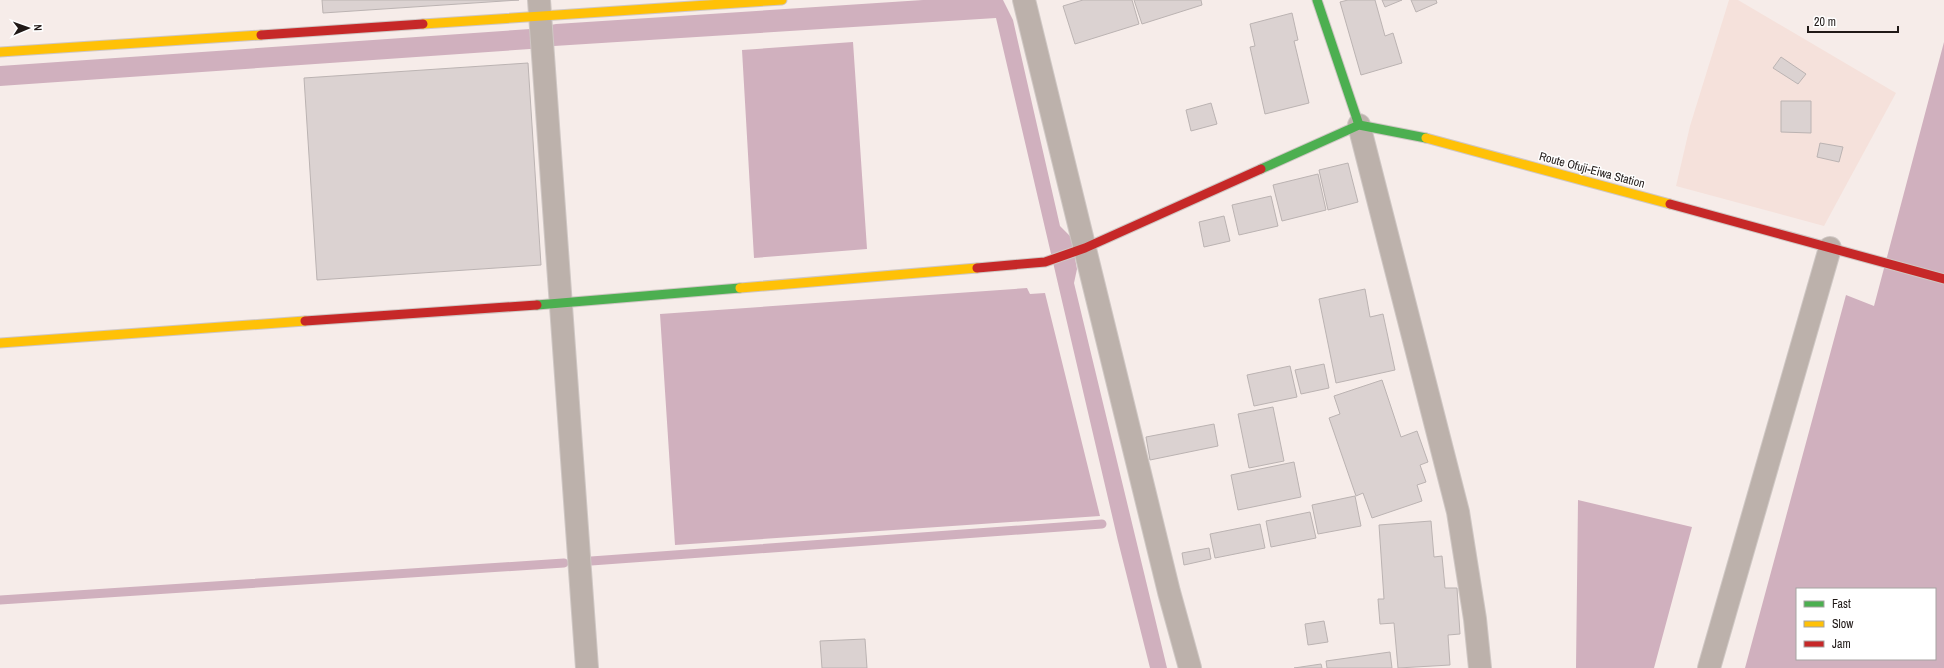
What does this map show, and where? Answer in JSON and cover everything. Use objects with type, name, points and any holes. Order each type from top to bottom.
[{"type":"street","points":[[0,52],[540,12],[782,0]]},
{"type":"street","points":[[1024,0],[1082,249],[1169,592],[1190,668]]},
{"type":"street","points":[[1318,0],[1359,125],[1458,512],[1480,668]]},
{"type":"street","points":[[540,12],[587,668]]},
{"type":"street","points":[[0,343],[561,303],[1045,262],[1082,249],[1359,125]]},
{"type":"street","name":"Route Ofuji-Eiwa Station","points":[[1359,125],[1436,140],[1944,280]]},
{"type":"street","points":[[1709,668],[1830,248]]},
{"type":"shaded area","points":[[923,0],[1003,0],[1013,20],[1060,226],[1071,237],[1077,269],[1074,283],[1167,668],[1150,668],[1118,541],[996,18],[554,46],[530,49],[0,86],[0,66],[530,29],[556,24]]},
{"type":"shaded area","points":[[1729,0],[1738,0],[1896,93],[1824,226],[1676,186],[1690,126]]},
{"type":"shaded area","points":[[853,42],[867,249],[754,258],[742,50]]},
{"type":"shaded area","points":[[1944,42],[1944,668],[1745,668],[1846,295],[1874,306]]},
{"type":"shaded area","points":[[1027,288],[1030,294],[1045,293],[1100,516],[675,545],[660,314]]},
{"type":"shaded area","points":[[1578,500],[1692,527],[1654,668],[1576,668]]},
{"type":"building","points":[[322,0],[519,0],[323,13]]},
{"type":"building","points":[[1083,0],[1132,0],[1139,24],[1075,44],[1063,6]]},
{"type":"building","points":[[1134,0],[1201,0],[1202,5],[1142,24]]},
{"type":"building","points":[[1348,0],[1375,0],[1385,36],[1393,33],[1402,63],[1361,75],[1340,2]]},
{"type":"building","points":[[1382,0],[1402,0],[1385,7]]},
{"type":"building","points":[[1411,0],[1436,0],[1437,3],[1416,12]]},
{"type":"building","points":[[1292,13],[1298,40],[1294,41],[1309,103],[1265,114],[1250,47],[1255,46],[1250,24]]},
{"type":"building","points":[[1781,57],[1806,74],[1798,84],[1773,68]]},
{"type":"building","points":[[528,63],[541,265],[317,280],[304,78]]},
{"type":"building","points":[[1781,101],[1811,101],[1811,133],[1781,132]]},
{"type":"building","points":[[1211,103],[1217,124],[1191,131],[1186,110]]},
{"type":"building","points":[[1820,143],[1843,147],[1839,162],[1817,157]]},
{"type":"building","points":[[1348,163],[1358,202],[1328,210],[1319,170]]},
{"type":"building","points":[[1318,174],[1326,210],[1282,221],[1273,185]]},
{"type":"building","points":[[1271,196],[1278,226],[1239,235],[1232,205]]},
{"type":"building","points":[[1224,216],[1230,241],[1204,247],[1199,222]]},
{"type":"building","points":[[1365,289],[1370,317],[1383,314],[1395,370],[1336,383],[1319,299]]},
{"type":"building","points":[[1324,364],[1329,388],[1301,394],[1295,370]]},
{"type":"building","points":[[1290,366],[1297,397],[1254,406],[1247,375]]},
{"type":"building","points":[[1382,380],[1401,437],[1417,431],[1428,462],[1420,465],[1426,482],[1417,485],[1422,501],[1372,518],[1363,493],[1356,496],[1329,418],[1340,414],[1334,396]]},
{"type":"building","points":[[1273,407],[1284,461],[1249,468],[1238,414]]},
{"type":"building","points":[[1214,424],[1218,446],[1150,460],[1146,437]]},
{"type":"building","points":[[1294,462],[1301,497],[1238,510],[1231,475]]},
{"type":"building","points":[[1355,496],[1361,526],[1318,534],[1312,505]]},
{"type":"building","points":[[1310,512],[1316,538],[1271,547],[1266,521]]},
{"type":"building","points":[[1431,521],[1434,557],[1442,556],[1445,588],[1457,588],[1460,634],[1448,635],[1450,665],[1398,668],[1394,623],[1380,624],[1378,599],[1384,599],[1379,525]]},
{"type":"building","points":[[1260,524],[1265,548],[1215,558],[1210,534]]},
{"type":"building","points":[[1209,548],[1211,559],[1184,565],[1182,553]]},
{"type":"building","points":[[1324,621],[1328,642],[1308,645],[1305,624]]},
{"type":"building","points":[[865,639],[867,668],[822,668],[820,641]]},
{"type":"building","points":[[1390,652],[1392,668],[1327,668],[1326,661]]},
{"type":"building","points":[[1321,664],[1322,668],[1294,668]]},
{"type":"waterway","points":[[591,561],[1102,524]]},
{"type":"waterway","points":[[0,600],[564,563]]},
{"type":"traffic: fast","points":[[1317,0],[1359,125],[1426,138]]},
{"type":"traffic: fast","points":[[1261,169],[1359,125]]},
{"type":"traffic: fast","points":[[537,305],[740,288]]},
{"type":"traffic: slow","points":[[423,24],[782,0]]},
{"type":"traffic: slow","points":[[0,52],[261,35]]},
{"type":"traffic: slow","points":[[1426,138],[1670,204]]},
{"type":"traffic: slow","points":[[740,288],[977,268]]},
{"type":"traffic: slow","points":[[0,343],[305,321]]},
{"type":"traffic: jam","points":[[261,35],[423,24]]},
{"type":"traffic: jam","points":[[977,268],[1045,262],[1085,248],[1261,169]]},
{"type":"traffic: jam","points":[[1670,204],[1944,279]]},
{"type":"traffic: jam","points":[[305,321],[537,305]]}]
